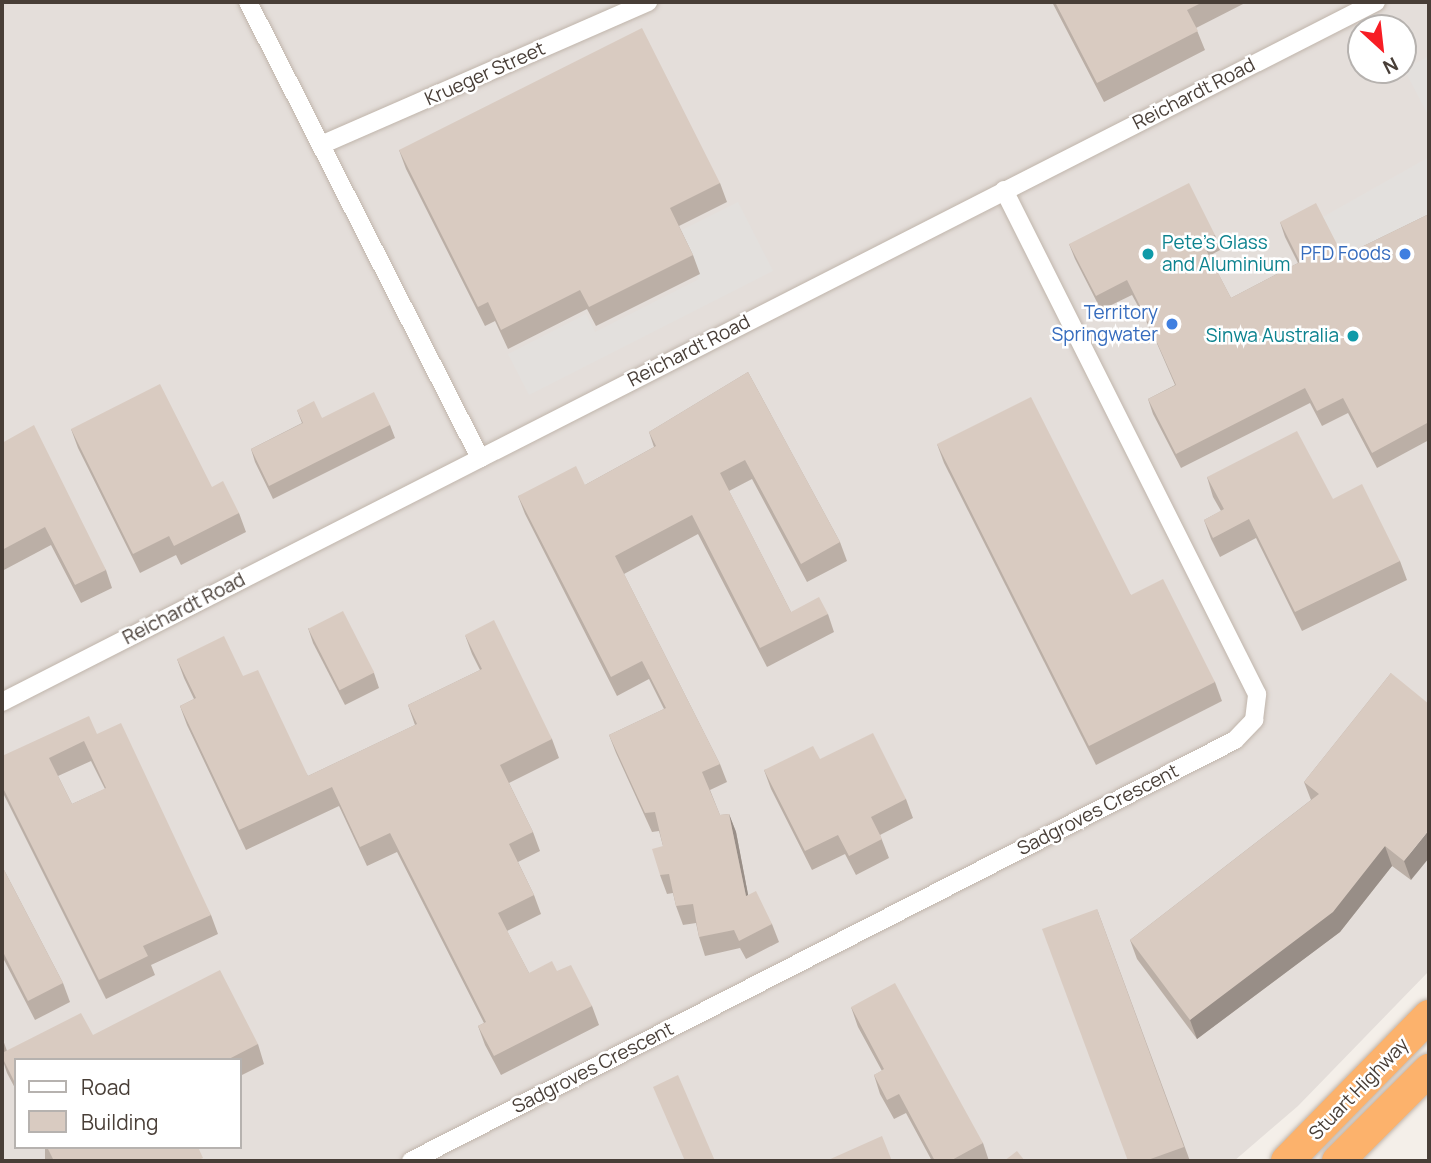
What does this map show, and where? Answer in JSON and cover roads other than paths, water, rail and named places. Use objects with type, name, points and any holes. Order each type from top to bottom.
[{"type":"highway","name":"Stuart Highway","points":[[1287,1161],[1388,1061],[1429,1016]]},
{"type":"highway","points":[[1388,1061],[1421,1078]]},
{"type":"highway","name":"Stuart Highway","points":[[1338,1161],[1421,1078]]},
{"type":"street","points":[[248,2],[480,458]]},
{"type":"street","name":"Krueger Street","points":[[321,145],[648,2]]},
{"type":"street","name":"Reichardt Road","points":[[2,702],[1376,2]]},
{"type":"street","name":"Sadgroves Crescent","points":[[411,1161],[1235,740],[1254,720],[1257,694],[1004,190]]},
{"type":"place","name":"Pete's Glass and Aluminium","points":[[1148,254]]},
{"type":"place","name":"PFD Foods","points":[[1405,254]]},
{"type":"place","name":"Territory Springwater","points":[[1172,324]]},
{"type":"place","name":"Sinwa Australia","points":[[1353,336]]}]
